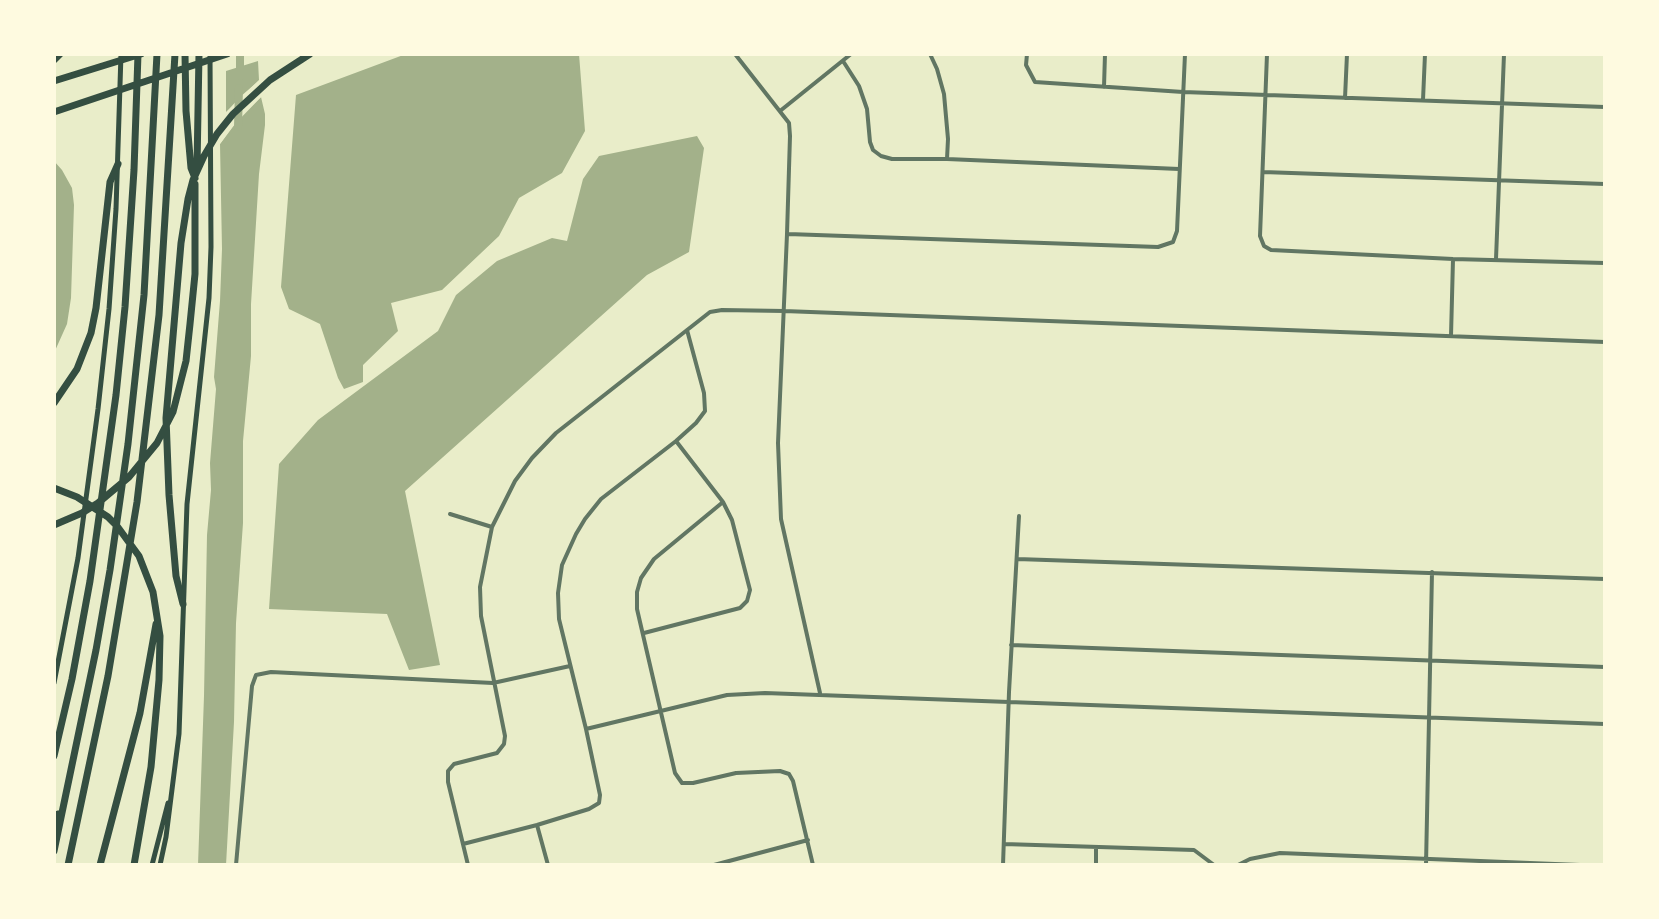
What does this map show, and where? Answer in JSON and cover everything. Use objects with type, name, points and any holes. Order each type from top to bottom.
[{"type":"highway","points":[[54,60],[60,54]]},
{"type":"highway","points":[[54,81],[140,54],[128,250],[115,405],[88,591],[72,679],[54,756]]},
{"type":"highway","points":[[54,851],[110,570],[131,421],[145,285],[157,54]]},
{"type":"highway","points":[[68,865],[110,666],[137,502],[159,315],[176,54]]},
{"type":"highway","points":[[185,54],[186,111],[191,168],[195,178]]},
{"type":"highway","points":[[54,525],[98,503],[139,467],[157,443],[173,412],[186,361],[195,274],[199,54]]},
{"type":"highway","points":[[54,112],[227,54]]},
{"type":"highway","points":[[183,604],[176,576],[169,495],[166,418],[183,220],[193,180],[217,134],[250,97],[270,80],[310,54]]},
{"type":"highway","points":[[54,403],[77,369],[91,333],[96,308],[110,182],[118,164]]},
{"type":"highway","points":[[54,488],[77,497],[108,517],[126,536],[139,556],[149,580],[160,636],[159,680],[151,767],[134,865]]},
{"type":"highway","points":[[100,865],[140,713],[157,619]]},
{"type":"highway","points":[[54,831],[81,724]]},
{"type":"main road","points":[[54,683],[72,594],[92,459],[109,309],[122,54]]},
{"type":"main road","points":[[160,865],[175,772],[181,697],[189,473],[210,281],[210,54]]},
{"type":"main road","points":[[152,865],[175,772]]},
{"type":"street","points":[[735,54],[789,123],[787,234],[778,443],[781,519],[820,693]]},
{"type":"street","points":[[780,111],[851,54]]},
{"type":"street","points":[[930,54],[938,69],[944,94],[948,139],[947,159]]},
{"type":"street","points":[[1027,54],[1026,65],[1035,82],[1184,92],[1605,107]]},
{"type":"street","points":[[1104,87],[1105,54]]},
{"type":"street","points":[[787,234],[1158,247],[1173,242],[1177,231],[1185,54]]},
{"type":"street","points":[[1267,54],[1260,236],[1264,246],[1271,250],[1453,259],[1605,263]]},
{"type":"street","points":[[1345,98],[1347,54]]},
{"type":"street","points":[[1424,100],[1425,54]]},
{"type":"street","points":[[1496,259],[1504,54]]},
{"type":"street","points":[[843,61],[859,86],[867,109],[870,142],[873,150],[881,156],[892,159],[947,159],[1179,169]]},
{"type":"street","points":[[1263,172],[1605,184]]},
{"type":"street","points":[[1451,336],[1453,259]]},
{"type":"street","points":[[468,865],[447,782],[448,771],[454,764],[497,753],[504,744],[505,736],[481,616],[480,587],[492,527],[515,481],[532,458],[556,433],[704,314],[716,310],[784,311],[1605,342]]},
{"type":"street","points":[[463,844],[537,825],[589,809],[599,803],[600,795],[586,729],[559,619],[558,593],[562,565],[576,534],[601,499],[676,441],[696,423],[705,411],[704,393],[687,329]]},
{"type":"street","points":[[643,633],[740,608],[747,601],[750,590],[732,520],[723,502],[676,441]]},
{"type":"street","points":[[723,502],[654,559],[641,578],[637,592],[637,609],[675,773],[682,783],[693,783],[736,773],[780,771],[789,774],[793,781],[813,865]]},
{"type":"street","points":[[450,514],[492,527]]},
{"type":"street","points":[[1003,865],[1008,701],[1019,516]]},
{"type":"street","points":[[1017,559],[1605,579]]},
{"type":"street","points":[[1426,865],[1432,572]]},
{"type":"street","points":[[1011,645],[1605,667]]},
{"type":"street","points":[[236,865],[252,686],[256,675],[271,672],[493,683],[570,666]]},
{"type":"street","points":[[586,729],[726,695],[765,693],[820,693],[1605,724]]},
{"type":"street","points":[[537,825],[548,865]]},
{"type":"street","points":[[714,865],[808,840]]},
{"type":"street","points":[[1004,844],[1194,850],[1214,865]]},
{"type":"street","points":[[1096,848],[1096,865]]},
{"type":"street","points":[[1238,865],[1250,859],[1280,853],[1580,865]]},
{"type":"shaded area","points":[[406,54],[579,54],[585,131],[562,173],[519,198],[499,236],[442,290],[391,303],[398,331],[363,365],[363,382],[344,389],[338,378],[320,324],[289,309],[281,287],[296,95]]},
{"type":"shaded area","points":[[258,61],[259,80],[226,112],[226,71]]},
{"type":"shaded area","points":[[261,97],[265,125],[259,174],[251,304],[251,356],[243,441],[243,523],[236,623],[234,722],[226,865],[198,865],[207,535],[222,249],[220,144],[241,116]]},
{"type":"shaded area","points":[[697,136],[704,148],[689,252],[647,275],[405,491],[440,665],[409,670],[387,614],[269,609],[279,464],[318,420],[438,331],[456,295],[497,261],[552,238],[567,241],[583,179],[599,156]]},
{"type":"shaded area","points":[[54,161],[72,188],[74,205],[71,298],[67,324],[54,353]]},
{"type":"pier","points":[[262,78],[261,83],[227,115],[224,115],[240,97]]},
{"type":"pier","points":[[259,95],[263,95],[233,126],[217,148],[230,124]]},
{"type":"waterway","points":[[240,54],[240,76]]},
{"type":"waterway","points":[[238,127],[239,88]]}]
